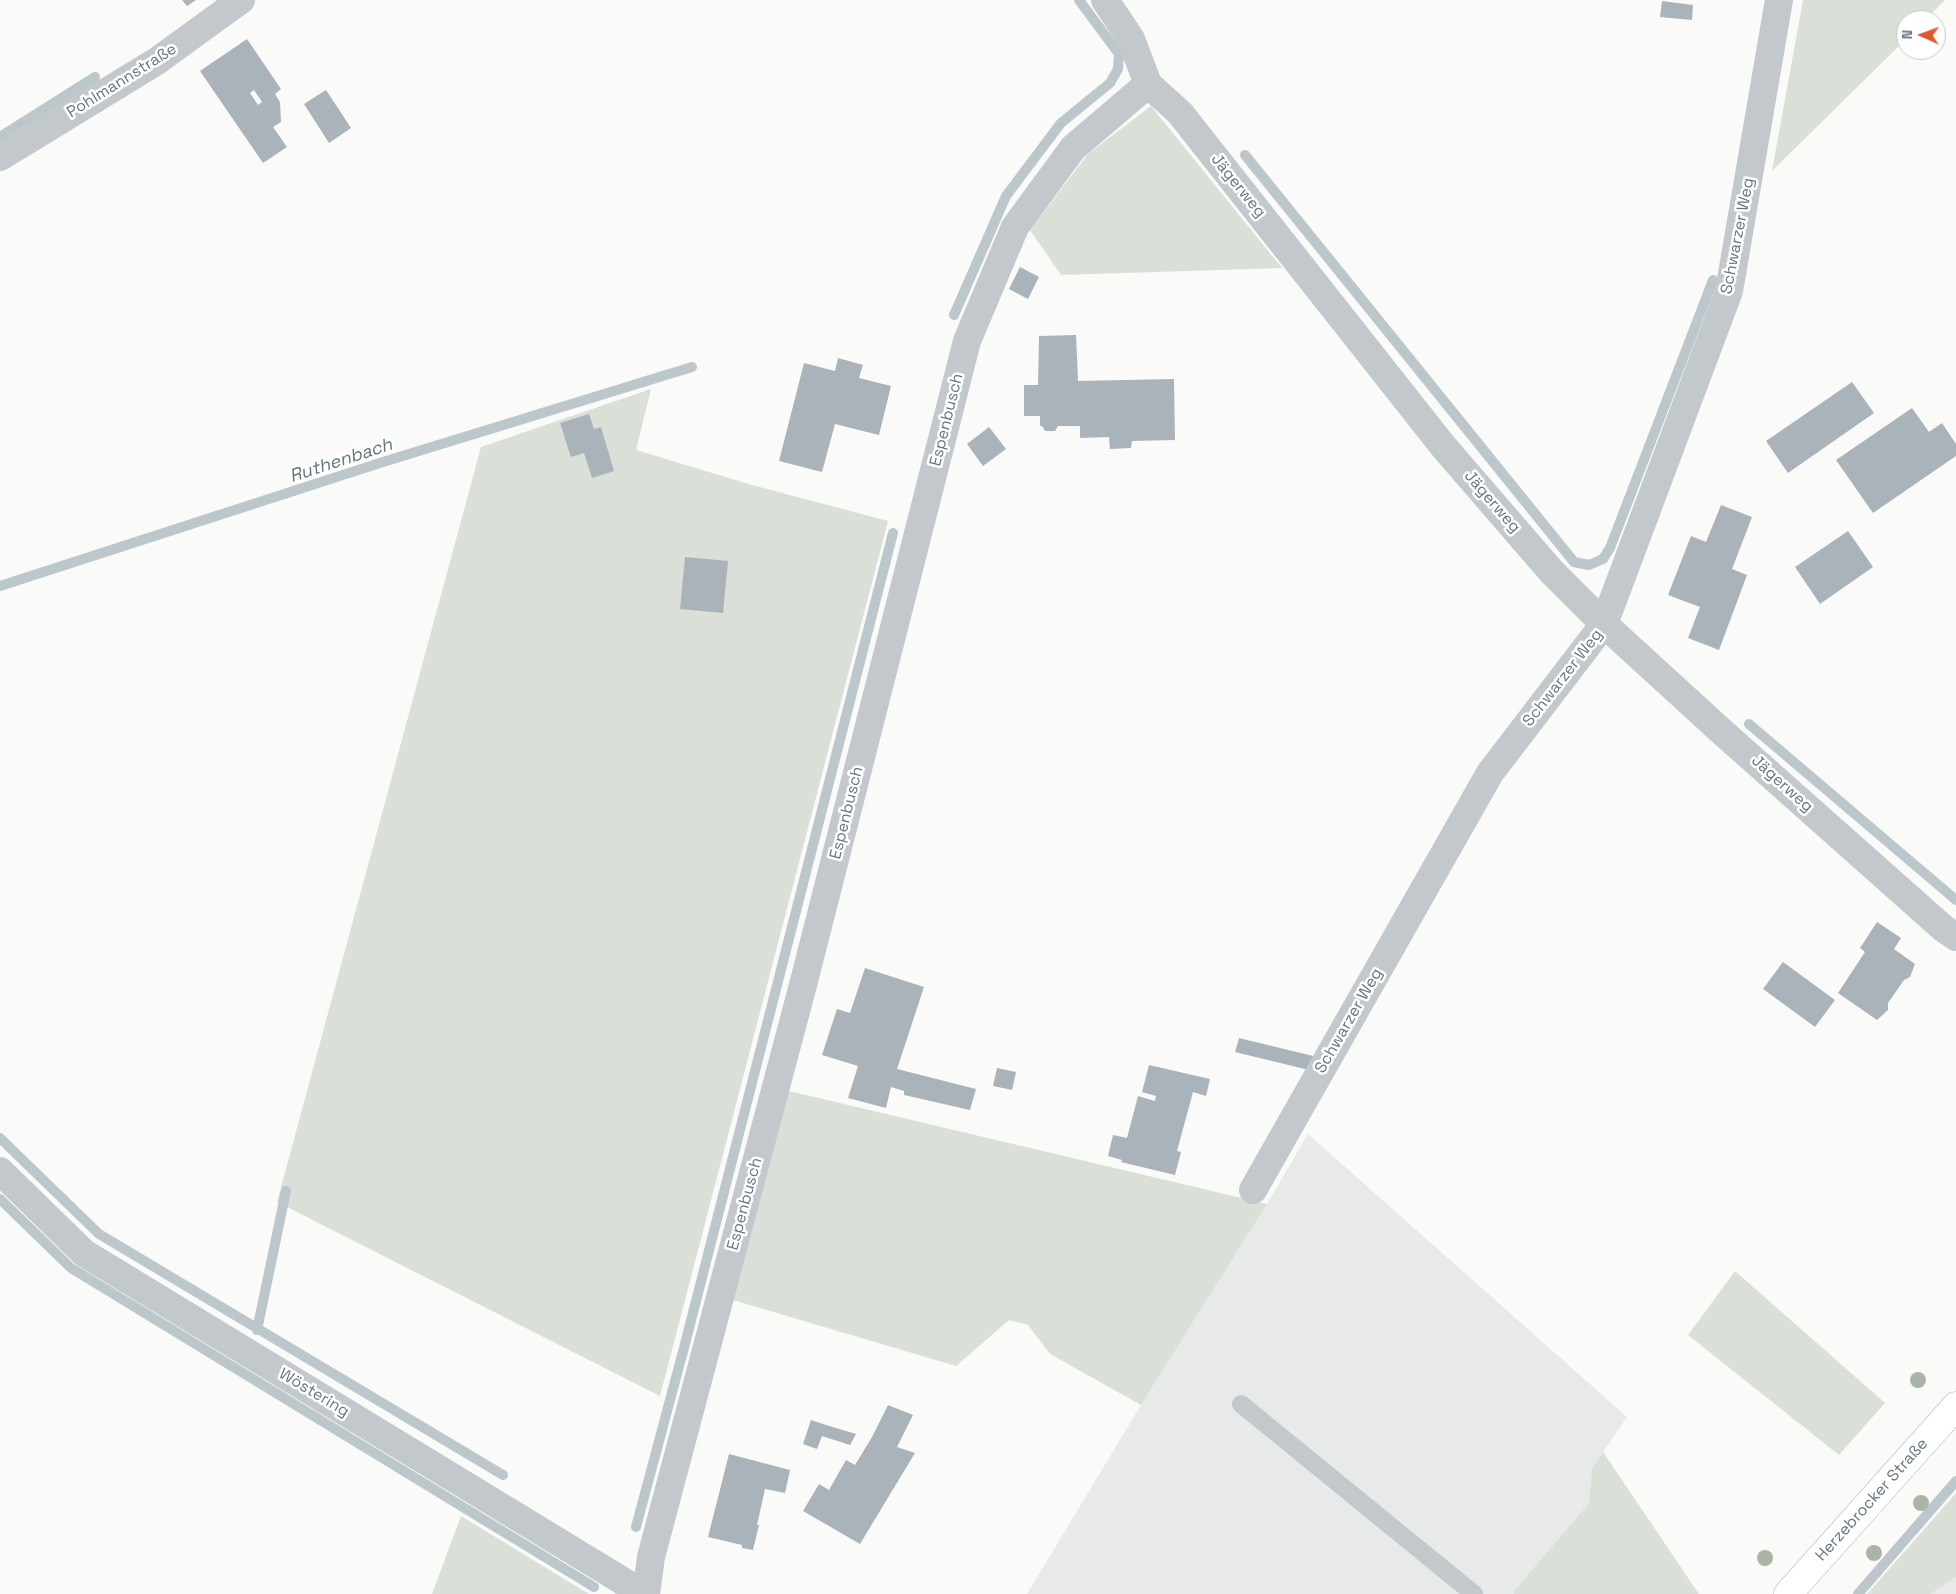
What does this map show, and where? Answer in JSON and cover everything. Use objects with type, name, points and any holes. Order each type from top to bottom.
[{"type":"main road","name":"Herzebrocker Straße","points":[[1788,1594],[1956,1406]]},
{"type":"street","name":"Pohlmannstraße","points":[[0,158],[157,61],[242,0]]},
{"type":"street","name":"Jägerweg","points":[[1105,0],[1131,39],[1148,84],[1180,113],[1443,446],[1551,571],[1604,624],[1898,888],[1943,928],[1956,937]]},
{"type":"street","name":"Schwarzer Weg","points":[[1253,1190],[1490,773],[1604,624],[1729,291],[1779,0]]},
{"type":"street","name":"Espenbusch","points":[[645,1594],[651,1557],[806,975],[967,340],[1015,226],[1073,148],[1148,84]]},
{"type":"street","name":"Wöstering","points":[[0,1171],[84,1253],[645,1594]]},
{"type":"lane","points":[[1241,1404],[1474,1594]]},
{"type":"shaded area","points":[[1803,0],[1945,0],[1935,10],[1896,10],[1896,49],[1772,171]]},
{"type":"shaded area","points":[[1151,106],[1282,268],[1061,275],[1030,230],[1088,154]]},
{"type":"shaded area","points":[[651,389],[636,450],[752,485],[888,521],[660,1396],[277,1202],[481,447]]},
{"type":"shaded area","points":[[789,1091],[1267,1204],[1141,1405],[1050,1354],[1028,1325],[1009,1320],[956,1366],[733,1300]]},
{"type":"shaded area","points":[[1308,1134],[1627,1417],[1592,1468],[1589,1503],[1514,1591],[1514,1594],[1027,1594],[1141,1405],[1267,1204]]},
{"type":"shaded area","points":[[1735,1271],[1885,1403],[1839,1455],[1688,1335]]},
{"type":"shaded area","points":[[1603,1452],[1699,1594],[1514,1594],[1514,1591],[1589,1503],[1592,1468]]},
{"type":"shaded area","points":[[1956,1493],[1956,1577],[1930,1594],[1867,1594]]},
{"type":"shaded area","points":[[461,1516],[589,1594],[432,1594]]},
{"type":"shaded area","points":[[1956,1577],[1956,1594],[1930,1594],[1939,1588]]},
{"type":"building","points":[[182,0],[196,0],[187,6]]},
{"type":"building","points":[[1662,1],[1693,5],[1692,20],[1660,17]]},
{"type":"building","points":[[247,39],[281,89],[275,94],[280,102],[281,122],[273,127],[287,147],[263,163],[200,71]],"holes":[[[254,90],[262,102],[258,105],[250,93]]]},
{"type":"building","points":[[326,90],[351,128],[329,143],[304,104]]},
{"type":"building","points":[[1020,267],[1039,277],[1028,299],[1009,289]]},
{"type":"building","points":[[1076,335],[1078,381],[1174,379],[1175,440],[1132,441],[1131,448],[1110,449],[1109,437],[1080,438],[1080,426],[1058,426],[1055,431],[1045,431],[1040,426],[1040,416],[1024,416],[1024,385],[1038,385],[1039,336]]},
{"type":"building","points":[[838,358],[863,365],[859,378],[891,386],[879,435],[835,424],[822,472],[779,461],[804,363],[835,371]]},
{"type":"building","points":[[1852,382],[1874,413],[1788,473],[1766,441]]},
{"type":"building","points":[[1912,408],[1929,432],[1942,423],[1956,444],[1956,456],[1873,513],[1836,460]]},
{"type":"building","points":[[589,414],[594,429],[601,427],[614,471],[592,478],[584,453],[571,457],[560,423]]},
{"type":"building","points":[[989,427],[1006,449],[983,466],[967,444]]},
{"type":"building","points":[[1721,505],[1752,517],[1732,569],[1747,575],[1719,650],[1688,638],[1700,607],[1668,595],[1691,536],[1706,542]]},
{"type":"building","points":[[1848,531],[1873,567],[1820,604],[1795,567]]},
{"type":"building","points":[[685,557],[728,561],[723,613],[680,609]]},
{"type":"building","points":[[1877,922],[1901,938],[1894,949],[1915,964],[1910,977],[1904,980],[1888,1003],[1888,1010],[1877,1020],[1838,993],[1865,952],[1860,948]]},
{"type":"building","points":[[1783,962],[1835,1000],[1815,1027],[1763,989]]},
{"type":"building","points":[[865,968],[924,987],[897,1069],[976,1089],[970,1110],[904,1095],[904,1091],[891,1087],[886,1108],[848,1098],[858,1066],[822,1055],[837,1009],[850,1013]]},
{"type":"building","points":[[1239,1038],[1313,1056],[1309,1070],[1235,1052]]},
{"type":"building","points":[[1149,1065],[1210,1079],[1206,1096],[1193,1092],[1177,1151],[1181,1152],[1175,1175],[1121,1162],[1122,1160],[1108,1156],[1113,1135],[1127,1138],[1138,1096],[1155,1101],[1156,1096],[1142,1092]]},
{"type":"building","points":[[997,1068],[1016,1072],[1012,1090],[993,1086]]},
{"type":"building","points":[[888,1405],[913,1415],[897,1447],[915,1453],[860,1544],[803,1511],[819,1484],[829,1490],[846,1460],[855,1465]]},
{"type":"building","points":[[811,1420],[856,1434],[850,1445],[822,1436],[817,1449],[803,1444]]},
{"type":"building","points":[[729,1454],[790,1470],[785,1493],[765,1489],[753,1550],[742,1548],[742,1545],[708,1537]]},
{"type":"waterway","points":[[954,315],[1006,196],[1061,123],[1110,83],[1118,69],[1119,54],[1079,0]]},
{"type":"waterway","points":[[0,137],[95,77]]},
{"type":"waterway","points":[[1245,155],[1574,562],[1589,565],[1603,559],[1610,548],[1713,280]]},
{"type":"waterway","name":"Ruthenbach","points":[[0,586],[383,462],[692,367]]},
{"type":"waterway","points":[[636,1527],[685,1344],[893,533]]},
{"type":"waterway","points":[[1749,724],[1956,900]]},
{"type":"waterway","points":[[0,1138],[99,1234],[503,1475]]},
{"type":"waterway","points":[[257,1330],[286,1191]]},
{"type":"waterway","points":[[0,1199],[71,1268],[594,1587]]},
{"type":"waterway","points":[[1858,1594],[1956,1481]]}]
